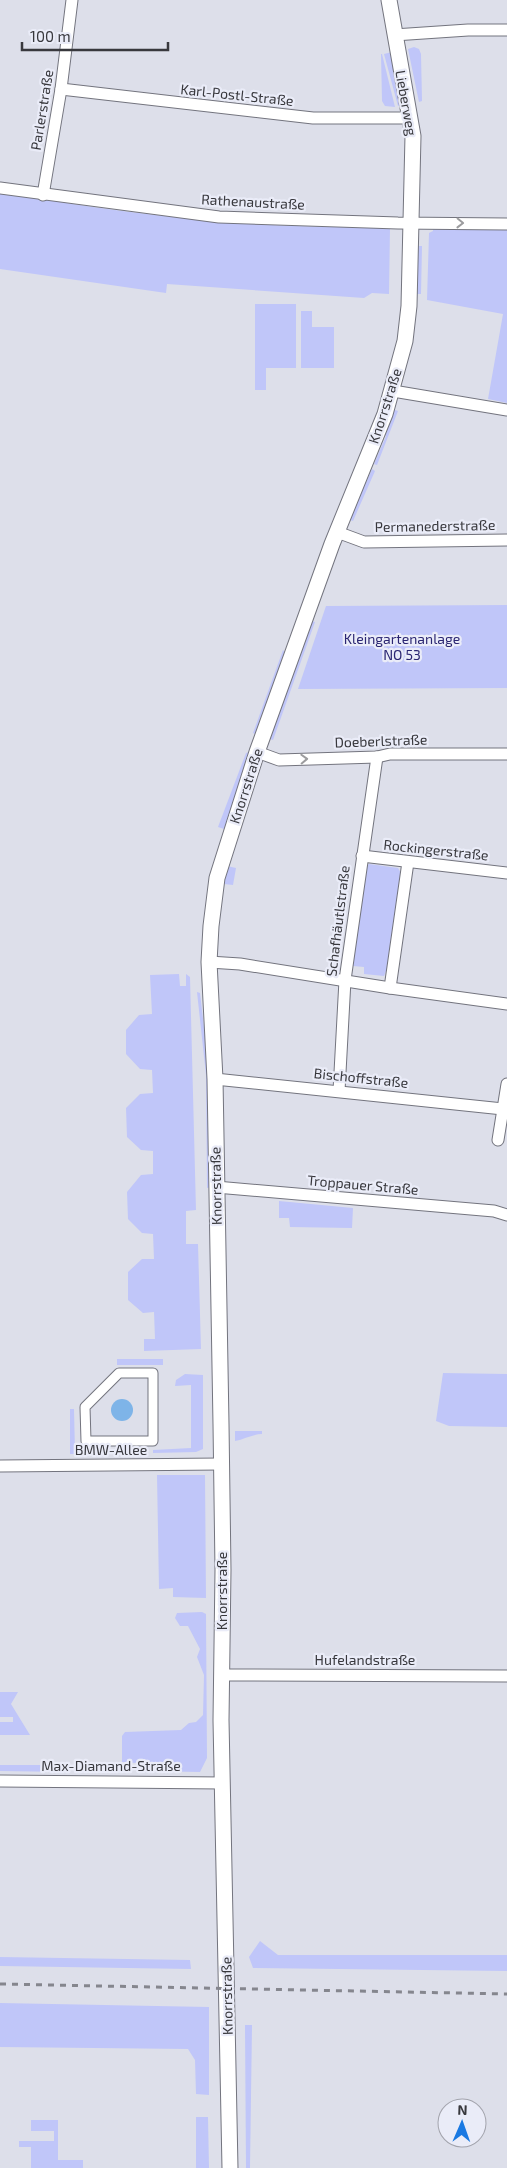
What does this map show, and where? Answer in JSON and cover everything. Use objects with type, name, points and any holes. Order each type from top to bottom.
[{"type":"street","name":"Parlerstraße","points":[[43,194],[61,89],[72,0]]},
{"type":"street","name":"Lieberweg","points":[[389,0],[411,118],[413,148],[412,230]]},
{"type":"street","points":[[394,35],[468,30],[507,30]]},
{"type":"street","name":"Karl-Postl-Straße","points":[[61,89],[313,118],[411,118]]},
{"type":"street","name":"Rathenaustraße","points":[[0,188],[218,216],[412,230],[507,224]]},
{"type":"street","name":"Knorrstraße","points":[[230,2168],[223,1783],[221,1464],[215,1079],[209,962],[211,926],[217,878],[257,752],[336,532],[393,391],[405,340],[410,306],[412,230]]},
{"type":"street","points":[[393,391],[507,410]]},
{"type":"street","name":"Permanederstraße","points":[[336,532],[364,542],[507,540]]},
{"type":"street","name":"Doeberlstraße","points":[[257,752],[279,760],[377,757],[390,754],[507,754]]},
{"type":"street","name":"Schafhäutlstraße","points":[[339,1091],[345,980],[377,757]]},
{"type":"street","name":"Rockingerstraße","points":[[362,856],[507,873]]},
{"type":"street","points":[[390,988],[408,862]]},
{"type":"street","points":[[209,962],[240,964],[390,988],[507,1004]]},
{"type":"street","name":"Bischoffstraße","points":[[215,1079],[503,1109]]},
{"type":"street","points":[[498,1140],[507,1084]]},
{"type":"street","name":"Troppauer Straße","points":[[216,1187],[494,1211],[507,1214]]},
{"type":"street","points":[[119,1373],[153,1373],[153,1441],[86,1441],[85,1407],[119,1373]]},
{"type":"street","name":"BMW-Allee","points":[[0,1466],[221,1464]]},
{"type":"street","name":"Hufelandstraße","points":[[222,1675],[507,1676]]},
{"type":"street","name":"Max-Diamand-Straße","points":[[0,1781],[223,1783]]},
{"type":"green space","points":[[414,47],[419,49],[421,54],[422,101],[419,102],[408,49]]},
{"type":"green space","points":[[392,52],[403,105],[398,106],[384,54]]},
{"type":"green space","points":[[381,54],[395,107],[385,106],[382,101]]},
{"type":"green space","points":[[0,192],[126,211],[221,222],[287,226],[390,228],[389,294],[372,293],[364,298],[167,284],[166,293],[0,269]]},
{"type":"green space","points":[[433,228],[507,228],[507,403],[488,399],[503,314],[427,300],[429,233],[433,231]]},
{"type":"green space","points":[[418,246],[422,246],[421,294],[417,294]]},
{"type":"green space","points":[[255,304],[296,304],[296,368],[266,368],[266,390],[255,390]]},
{"type":"green space","points":[[301,311],[312,311],[312,327],[334,327],[334,368],[301,368]]},
{"type":"green space","points":[[392,409],[398,411],[377,465],[374,464],[386,436],[384,434]]},
{"type":"green space","points":[[372,469],[375,471],[353,521],[347,519],[350,518]]},
{"type":"green space","name":"Kleingartenanlage NO 53","points":[[507,605],[507,688],[298,689],[326,606]]},
{"type":"green space","points":[[312,621],[315,622],[273,740],[270,739]]},
{"type":"green space","points":[[283,650],[286,654],[257,735],[253,733]]},
{"type":"green space","points":[[246,753],[251,753],[224,829],[218,827]]},
{"type":"green space","points":[[369,864],[398,868],[401,873],[388,972],[386,971],[384,976],[364,974],[364,967],[353,966],[366,867]]},
{"type":"green space","points":[[227,866],[236,868],[233,885],[224,884]]},
{"type":"green space","points":[[179,974],[180,986],[186,986],[186,974],[190,977],[196,1210],[186,1211],[186,1244],[198,1244],[201,1349],[144,1351],[144,1339],[155,1339],[154,1312],[143,1313],[128,1300],[128,1272],[142,1259],[154,1259],[153,1234],[142,1233],[128,1219],[127,1192],[141,1175],[153,1174],[153,1151],[141,1150],[127,1137],[126,1108],[140,1094],[153,1093],[152,1070],[140,1069],[126,1054],[126,1030],[139,1015],[152,1014],[150,975]]},
{"type":"green space","points":[[197,992],[200,993],[209,1070],[211,1187],[207,1188],[206,1075]]},
{"type":"green space","points":[[279,1201],[353,1208],[352,1228],[290,1227],[289,1218],[279,1218]]},
{"type":"green space","points":[[117,1359],[163,1359],[163,1365],[117,1365]]},
{"type":"green space","points":[[443,1373],[507,1374],[507,1427],[449,1426],[436,1421]]},
{"type":"green space","points":[[185,1374],[203,1375],[203,1449],[196,1452],[153,1453],[153,1450],[191,1448],[191,1385],[175,1386],[176,1380]]},
{"type":"green space","points":[[70,1409],[74,1409],[75,1454],[70,1454]]},
{"type":"green space","points":[[235,1431],[262,1431],[262,1434],[235,1441]]},
{"type":"green space","points":[[157,1475],[205,1475],[206,1598],[173,1597],[173,1588],[159,1589]]},
{"type":"green space","points":[[202,1612],[206,1614],[207,1758],[200,1772],[142,1771],[136,1763],[122,1762],[122,1736],[125,1732],[181,1730],[189,1723],[196,1722],[203,1715],[204,1675],[197,1657],[200,1649],[188,1626],[180,1626],[175,1618],[177,1613]]},
{"type":"green space","points":[[0,1692],[18,1692],[11,1704],[30,1735],[0,1735],[0,1722],[13,1722],[13,1717],[0,1717]]},
{"type":"green space","points":[[0,1765],[69,1765],[68,1772],[0,1771]]},
{"type":"green space","points":[[260,1941],[278,1955],[507,1955],[507,1971],[253,1968],[249,1957]]},
{"type":"green space","points":[[0,1957],[190,1960],[191,1969],[0,1966]]},
{"type":"green space","points":[[0,2003],[209,2007],[209,2095],[196,2094],[195,2060],[188,2049],[0,2047]]},
{"type":"green space","points":[[245,2025],[252,2025],[250,2168],[246,2168]]},
{"type":"green space","points":[[196,2117],[208,2117],[209,2168],[196,2168]]},
{"type":"green space","points":[[31,2120],[58,2120],[58,2160],[83,2160],[83,2168],[31,2168],[31,2147],[19,2147],[19,2141],[54,2141],[54,2131],[31,2131]]},
{"type":"shaded area","points":[[122,1399],[130,1402],[133,1410],[130,1418],[122,1421],[114,1418],[111,1410],[114,1402]]},
{"type":"railway","points":[[0,1984],[507,1994]]}]
